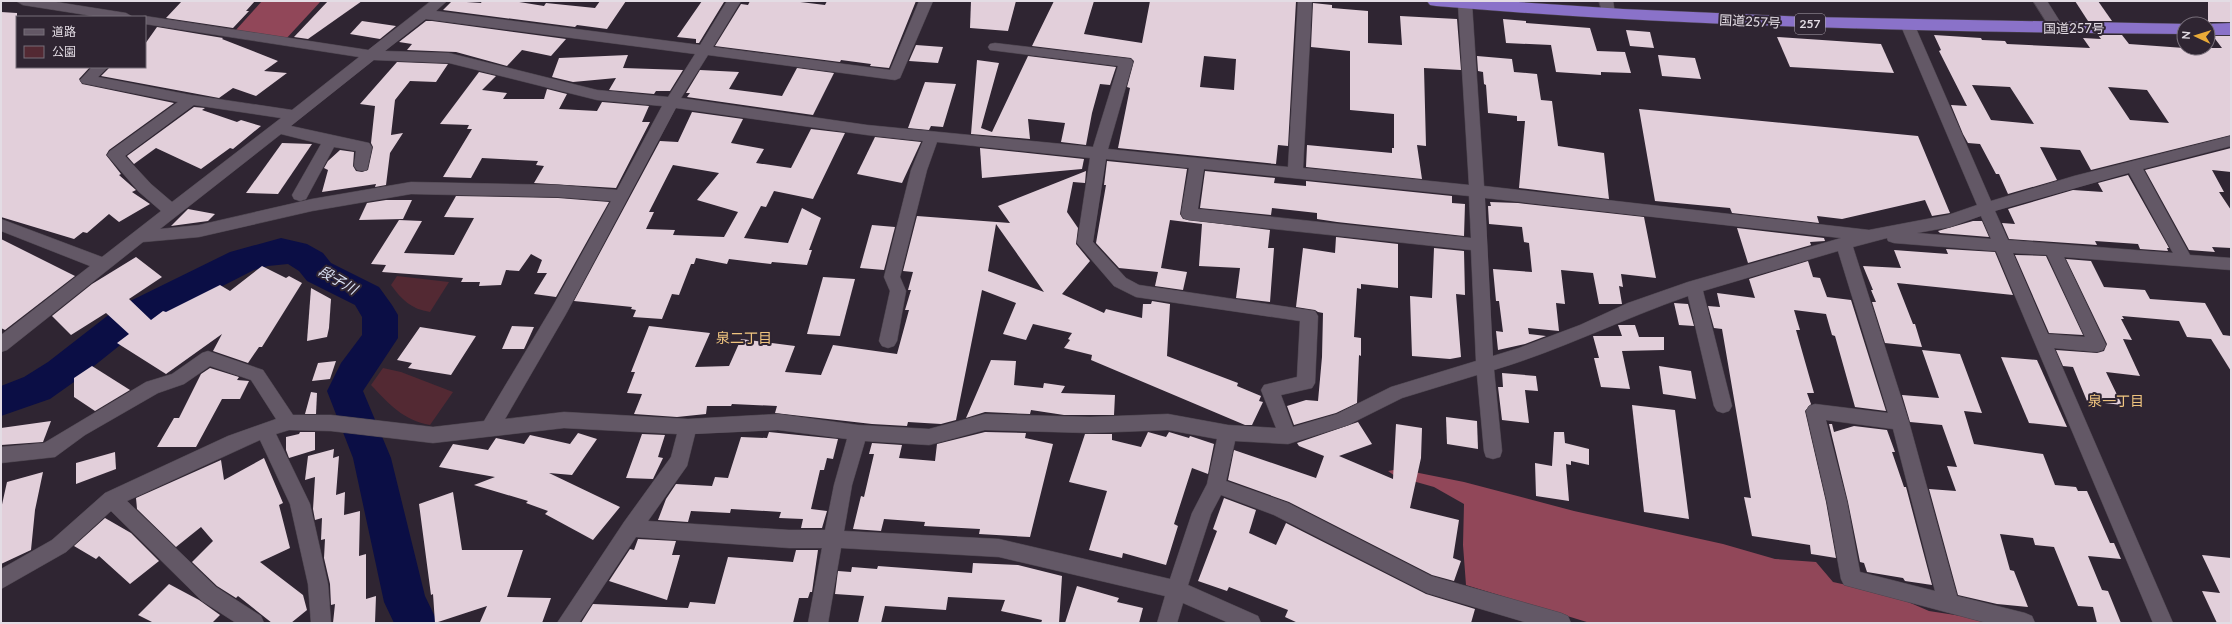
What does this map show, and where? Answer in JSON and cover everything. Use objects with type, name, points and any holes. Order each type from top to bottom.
[{"type":"highway","name":"国道257号","points":[[1436,1],[1465,4],[1607,7],[1825,24],[2057,28],[2176,28]]},
{"type":"highway","points":[[2216,28],[2231,29]]},
{"type":"street","points":[[23,1],[120,16]]},
{"type":"street","points":[[1,345],[102,264],[279,128],[440,1]]},
{"type":"street","points":[[490,428],[560,310],[672,102],[734,1]]},
{"type":"street","points":[[424,14],[895,75],[926,1]]},
{"type":"street","points":[[1295,174],[1305,1]]},
{"type":"street","points":[[2040,1],[2057,28]]},
{"type":"street","points":[[1465,4],[1472,91],[1478,245],[1485,365],[1493,451]]},
{"type":"street","points":[[148,24],[372,55],[449,58],[597,95],[672,102],[800,122],[1099,152],[1197,164],[1476,191],[1872,235],[2001,247],[2231,264]]},
{"type":"street","points":[[1908,26],[1986,208],[2001,247],[2163,623]]},
{"type":"street","points":[[995,47],[1126,62],[1099,152],[1085,243],[1120,282],[1136,291],[1309,316],[1306,383],[1270,390],[1288,436]]},
{"type":"street","points":[[100,68],[86,80],[190,100],[295,115]]},
{"type":"street","points":[[172,210],[145,188],[115,155],[190,100]]},
{"type":"street","points":[[279,128],[330,141],[364,147],[362,166]]},
{"type":"street","points":[[888,341],[898,291],[892,277],[919,170],[932,136]]},
{"type":"street","points":[[300,195],[330,141]]},
{"type":"street","points":[[1,580],[59,546],[112,499],[265,429],[288,422],[331,423],[433,435],[564,420],[688,427],[733,423],[778,422],[858,432],[929,437],[986,422],[1090,425],[1168,422],[1228,433],[1288,436],[1342,420],[1397,392],[1523,354],[1694,286],[1872,235],[1950,221],[1986,208],[2074,182],[2134,168],[2231,141]]},
{"type":"street","points":[[1197,164],[1189,214],[1478,245]]},
{"type":"street","points":[[2134,168],[2185,260]]},
{"type":"street","points":[[138,237],[199,231],[312,205],[411,188],[558,191],[621,196]]},
{"type":"street","points":[[1,225],[102,264]]},
{"type":"street","points":[[1844,244],[1900,422],[1949,605]]},
{"type":"street","points":[[2041,340],[2097,345],[2053,251]]},
{"type":"street","points":[[1694,286],[1723,406]]},
{"type":"street","points":[[1,455],[48,451],[99,418],[152,387],[178,379],[208,358],[257,375],[288,422]]},
{"type":"street","points":[[1900,422],[1815,411],[1838,502],[1851,579],[2025,623]]},
{"type":"street","points":[[568,623],[680,460],[688,427]]},
{"type":"street","points":[[265,429],[271,449],[299,503],[318,583],[321,623]]},
{"type":"street","points":[[818,623],[843,485],[858,432]]},
{"type":"street","points":[[1167,623],[1188,553],[1202,513],[1216,485],[1228,433]]},
{"type":"street","points":[[1216,485],[1281,508],[1428,584],[1561,623]]},
{"type":"street","points":[[112,499],[209,594],[254,623]]},
{"type":"street","points":[[632,528],[782,538],[833,539],[999,548],[1177,590],[1251,623]]},
{"type":"green space","points":[[397,276],[449,282],[430,312],[417,309],[399,295],[391,285]]},
{"type":"green space","points":[[383,368],[401,372],[453,392],[430,425],[412,420],[397,410],[371,385]]},
{"type":"shaded area","points":[[262,1],[321,1],[285,40],[235,31]]},
{"type":"shaded area","points":[[1399,469],[1464,482],[1574,511],[1723,544],[1775,559],[1816,562],[1833,582],[1892,595],[1929,611],[2007,623],[1590,623],[1466,585],[1463,545],[1464,504],[1434,487],[1395,476],[1388,471]]},
{"type":"building","points":[[182,1],[255,1],[246,11],[249,11],[233,28],[166,18]]},
{"type":"building","points":[[328,1],[362,1],[308,39],[294,37]]},
{"type":"building","points":[[452,1],[481,3],[482,1],[513,1],[544,6],[546,3],[595,8],[600,1],[626,1],[607,29],[577,25],[575,27],[443,10]]},
{"type":"building","points":[[702,1],[724,2],[699,43],[696,43],[696,39],[677,37]]},
{"type":"building","points":[[750,1],[792,1],[825,5],[827,1],[916,1],[889,68],[841,60],[840,62],[715,46],[741,4],[748,5]]},
{"type":"building","points":[[971,1],[1016,1],[1008,31],[970,28]]},
{"type":"building","points":[[1054,1],[1094,1],[1084,34],[1142,43],[1150,1],[1296,1],[1288,146],[1278,145],[1276,164],[1118,148],[1130,88],[1127,87],[1134,61],[1131,58],[1032,46]],"holes":[[[1204,56],[1236,59],[1234,90],[1200,87]]]},
{"type":"building","points":[[2075,1],[2098,1],[2112,21],[2088,21]]},
{"type":"building","points":[[2208,1],[2231,1],[2231,22],[2216,22],[2216,16],[2208,16]]},
{"type":"building","points":[[1313,3],[1332,5],[1332,8],[1368,11],[1368,43],[1402,45],[1400,16],[1457,19],[1461,70],[1424,68],[1426,146],[1417,145],[1422,179],[1306,167],[1307,145],[1392,153],[1392,148],[1394,148],[1394,114],[1350,110],[1350,51],[1311,47]]},
{"type":"building","points":[[1,12],[17,13],[16,68],[89,68],[79,79],[82,84],[174,103],[109,150],[106,155],[121,174],[119,175],[136,190],[132,192],[150,204],[119,222],[109,214],[87,233],[83,232],[74,239],[1,217]]},
{"type":"building","points":[[1503,19],[1526,21],[1526,23],[1590,28],[1597,51],[1625,52],[1631,73],[1601,72],[1601,75],[1556,72],[1551,45],[1506,43]]},
{"type":"building","points":[[362,21],[396,26],[380,39],[350,34]]},
{"type":"building","points":[[426,21],[566,39],[551,56],[522,50],[507,66],[456,52],[407,50],[412,44],[399,42]]},
{"type":"building","points":[[157,27],[223,38],[222,39],[278,61],[264,71],[287,73],[256,96],[233,88],[219,98],[101,76],[109,68],[146,68],[146,43]]},
{"type":"building","points":[[1626,30],[1650,32],[1654,48],[1630,46]]},
{"type":"building","points":[[1934,35],[1981,38],[1982,40],[2005,41],[2007,44],[2090,48],[2083,38],[2101,39],[2098,35],[2122,35],[2129,44],[2176,47],[2176,56],[2216,56],[2216,48],[2222,48],[2216,40],[2216,36],[2231,36],[2231,135],[2091,170],[2080,150],[2040,147],[2057,180],[2008,194],[1999,174],[1996,174],[1980,144],[1968,143],[1963,134],[1951,105],[1967,106],[1939,51],[1941,50]],"holes":[[[1972,85],[2010,87],[2034,124],[1991,120]],[[2108,87],[2147,90],[2169,123],[2130,120]]]},
{"type":"building","points":[[1777,37],[1881,44],[1894,73],[1790,67]]},
{"type":"building","points":[[916,45],[943,47],[938,63],[909,61]]},
{"type":"building","points":[[628,55],[623,68],[683,70],[670,91],[656,91],[654,94],[609,90],[616,78],[573,82],[552,77],[559,58]]},
{"type":"building","points":[[1658,55],[1695,58],[1701,79],[1662,76]]},
{"type":"building","points":[[1028,56],[1116,67],[1110,85],[1100,84],[1092,113],[1086,145],[1061,142],[1065,123],[1028,119],[1030,139],[971,134],[977,60],[999,63],[981,128],[992,132]]},
{"type":"building","points":[[1477,56],[1512,59],[1514,72],[1537,74],[1541,100],[1552,101],[1558,146],[1604,153],[1609,199],[1519,188],[1525,121],[1517,121],[1517,116],[1488,113],[1486,85],[1484,84],[1483,72],[1478,71]]},
{"type":"building","points":[[397,62],[448,64],[436,82],[410,81],[395,100],[391,135],[403,133],[390,153],[386,185],[375,187],[376,184],[322,192],[328,170],[324,168],[328,161],[340,150],[354,152],[353,166],[356,171],[362,172],[368,170],[373,147],[371,143],[375,106],[360,104]]},
{"type":"building","points":[[797,68],[834,73],[813,115],[687,97],[690,93],[686,93],[700,70],[739,72],[729,89],[782,96]]},
{"type":"building","points":[[479,72],[496,76],[482,90],[507,93],[503,99],[544,99],[547,89],[567,94],[559,109],[597,111],[602,102],[649,106],[642,122],[650,122],[616,188],[534,183],[544,166],[536,165],[538,161],[482,158],[471,178],[443,177],[472,129],[467,129],[469,125],[440,124]]},
{"type":"building","points":[[925,82],[956,84],[943,127],[931,126],[929,130],[908,128]]},
{"type":"building","points":[[194,107],[205,108],[202,110],[237,122],[241,120],[261,126],[233,149],[230,148],[201,169],[156,148],[134,164],[127,156]]},
{"type":"building","points":[[1639,109],[1918,136],[1950,213],[1932,216],[1925,200],[1842,219],[1817,216],[1819,223],[1732,213],[1730,208],[1655,201]]},
{"type":"building","points":[[692,112],[743,119],[731,143],[764,149],[756,163],[791,168],[811,129],[845,133],[813,199],[774,191],[766,207],[761,206],[744,238],[788,243],[802,208],[821,218],[809,250],[812,250],[807,265],[772,262],[771,264],[729,259],[727,264],[696,258],[694,264],[691,264],[679,295],[672,294],[662,319],[633,317],[636,310],[631,309],[632,307],[574,301],[660,141],[678,142]],"holes":[[[673,165],[719,173],[697,200],[738,212],[724,237],[673,235],[675,230],[646,229],[654,212],[649,212]]]},
{"type":"building","points":[[875,137],[921,142],[902,183],[857,174]]},
{"type":"building","points":[[282,143],[312,144],[278,194],[246,193]]},
{"type":"building","points":[[980,148],[1084,159],[1082,169],[982,178]]},
{"type":"building","points":[[2231,148],[2231,172],[2212,170],[2224,192],[2219,192],[2231,210],[2231,248],[2212,247],[2215,252],[2189,250],[2145,170]]},
{"type":"building","points":[[1107,161],[1187,169],[1180,214],[1183,219],[1270,230],[1268,248],[1274,248],[1270,302],[1236,298],[1240,268],[1199,266],[1202,224],[1170,220],[1161,268],[1187,272],[1183,290],[1155,286],[1158,272],[1119,268],[1096,243],[1106,185],[1104,185]]},
{"type":"building","points":[[1086,171],[1085,183],[1073,182],[1067,212],[1078,228],[1076,244],[1090,261],[1062,294],[1104,313],[1106,309],[1142,318],[1143,304],[1151,304],[1152,301],[1170,304],[1167,356],[1238,383],[1237,386],[1261,396],[1259,401],[1263,402],[1252,425],[1245,425],[1091,360],[1092,355],[1064,348],[1070,340],[1068,339],[1072,333],[1033,324],[1026,340],[1003,334],[1016,303],[982,290],[956,420],[941,424],[908,422],[907,426],[872,424],[775,413],[777,406],[732,404],[731,406],[707,406],[706,414],[677,417],[634,414],[642,394],[627,393],[635,372],[631,372],[649,326],[710,333],[695,367],[729,366],[741,339],[795,346],[785,372],[821,375],[833,345],[897,354],[909,310],[905,310],[911,290],[908,290],[913,272],[903,271],[917,216],[1010,223],[998,206]],"holes":[[[996,224],[1044,292],[988,271]]]},
{"type":"building","points":[[1205,171],[1275,178],[1274,183],[1306,186],[1306,181],[1452,196],[1452,203],[1465,204],[1464,236],[1337,222],[1317,219],[1317,213],[1272,208],[1271,215],[1200,208]]},
{"type":"building","points":[[2128,175],[2169,248],[2167,248],[2168,251],[2140,249],[2138,244],[2095,241],[2097,245],[2009,239],[2002,223],[2015,224],[2008,209],[2073,190],[2103,192],[2098,183]]},
{"type":"building","points":[[456,196],[558,198],[609,202],[556,297],[534,294],[547,273],[537,273],[542,260],[531,254],[519,271],[506,270],[501,285],[479,286],[480,282],[461,282],[463,278],[382,272],[386,265],[371,264],[399,220],[422,221],[404,253],[454,255],[474,218],[444,217]]},
{"type":"building","points":[[386,200],[412,200],[403,219],[359,220],[367,203]]},
{"type":"building","points":[[1490,202],[1518,203],[1644,217],[1656,278],[1621,274],[1623,287],[1619,286],[1622,304],[1599,304],[1593,273],[1561,270],[1565,304],[1556,303],[1559,331],[1528,328],[1529,334],[1546,336],[1525,344],[1498,350],[1496,331],[1503,332],[1499,301],[1496,301],[1493,269],[1532,272],[1529,243],[1524,242],[1522,227],[1489,224],[1488,206],[1491,206]]},
{"type":"building","points":[[188,209],[215,214],[208,221],[171,226]]},
{"type":"building","points":[[1973,221],[1982,221],[1989,237],[1940,233],[1938,231]]},
{"type":"building","points":[[872,225],[895,227],[884,270],[860,268]]},
{"type":"building","points":[[1737,228],[1824,238],[1825,241],[1810,242],[1811,245],[1748,263]]},
{"type":"building","points":[[1336,237],[1398,244],[1398,288],[1361,284],[1361,289],[1357,288],[1354,337],[1361,338],[1361,356],[1359,355],[1357,403],[1336,413],[1294,425],[1287,406],[1306,400],[1318,401],[1322,357],[1323,313],[1296,307],[1303,248],[1335,253]]},
{"type":"building","points":[[1,239],[75,276],[5,330],[1,328]]},
{"type":"building","points":[[1434,248],[1464,251],[1465,295],[1456,294],[1461,357],[1450,359],[1412,356],[1410,296],[1432,298]]},
{"type":"building","points":[[1946,249],[1995,252],[2013,295],[1897,283],[1913,324],[1915,324],[1922,347],[1885,343],[1872,302],[1876,302],[1871,290],[1873,290],[1863,266],[1901,268],[1894,250],[1948,254]]},
{"type":"building","points":[[2015,255],[2046,256],[2083,335],[2049,333]]},
{"type":"building","points":[[136,257],[162,277],[129,299],[151,320],[163,311],[166,312],[220,285],[230,291],[262,266],[286,278],[289,276],[302,283],[262,347],[259,347],[248,363],[213,351],[222,334],[166,374],[117,343],[129,334],[106,313],[71,335],[52,316],[92,284]]},
{"type":"building","points":[[2066,259],[2091,261],[2104,287],[2145,290],[2150,299],[2205,303],[2223,335],[2231,336],[2231,371],[2211,339],[2187,337],[2179,321],[2122,316],[2124,319],[2121,319],[2132,340],[2123,339],[2140,376],[2106,372],[2122,405],[2087,401],[2073,367],[2063,366],[2056,350],[2097,353],[2104,351],[2107,344]]},
{"type":"building","points":[[1808,261],[1813,277],[1820,278],[1827,297],[1851,300],[1886,411],[1855,407],[1835,336],[1832,335],[1826,314],[1794,310],[1800,330],[1796,330],[1814,393],[1807,393],[1811,404],[1805,411],[1826,502],[1836,558],[1811,554],[1810,545],[1752,536],[1744,497],[1751,498],[1722,329],[1714,328],[1708,306],[1720,307],[1717,293],[1755,298],[1749,279]]},
{"type":"building","points":[[823,277],[855,279],[840,336],[807,334]]},
{"type":"building","points":[[311,288],[331,299],[329,328],[327,337],[307,341]]},
{"type":"building","points":[[1674,303],[1688,304],[1694,326],[1679,325]]},
{"type":"building","points":[[1618,325],[1635,325],[1639,337],[1664,337],[1664,350],[1622,351],[1630,389],[1601,387],[1594,358],[1599,358],[1593,336],[1622,336]]},
{"type":"building","points":[[512,326],[534,327],[524,349],[502,349]]},
{"type":"building","points":[[420,327],[476,336],[451,375],[408,368],[412,363],[397,360]]},
{"type":"building","points":[[1922,350],[1960,354],[1982,413],[1964,411],[1974,444],[2043,454],[2055,485],[2076,487],[2078,491],[2087,491],[2110,543],[2114,543],[2121,559],[2088,556],[2102,590],[2108,591],[2121,623],[2097,623],[2093,607],[2078,606],[2054,547],[2035,545],[2033,538],[2000,534],[2010,570],[2014,571],[2028,607],[1997,604],[1958,595],[1929,489],[1956,491],[1947,466],[1957,467],[1942,425],[1910,422],[1902,395],[1939,398]]},
{"type":"building","points":[[2001,357],[2037,360],[2067,427],[2029,423]]},
{"type":"building","points":[[991,360],[1016,361],[1014,385],[1043,388],[1044,383],[1065,386],[1061,393],[1115,395],[1114,415],[1064,415],[1031,410],[1030,414],[985,412],[966,418]]},
{"type":"building","points":[[336,361],[330,379],[312,381],[318,363]]},
{"type":"building","points":[[92,366],[130,390],[95,411],[74,397],[74,378]]},
{"type":"building","points":[[1659,366],[1691,371],[1696,399],[1663,394]]},
{"type":"building","points":[[210,368],[239,377],[237,380],[249,381],[240,399],[222,399],[196,447],[157,447],[174,418],[179,418],[201,374]]},
{"type":"building","points":[[1502,373],[1536,376],[1538,391],[1525,390],[1529,423],[1502,420],[1498,387],[1503,387]]},
{"type":"building","points":[[311,392],[317,393],[316,414],[305,414]]},
{"type":"building","points":[[1632,405],[1675,410],[1689,519],[1644,512]]},
{"type":"building","points":[[1446,417],[1477,421],[1478,449],[1447,444]]},
{"type":"building","points":[[51,421],[43,442],[1,445],[1,428]]},
{"type":"building","points":[[1358,422],[1372,444],[1339,456],[1393,479],[1396,424],[1422,428],[1421,458],[1410,508],[1459,520],[1453,558],[1461,561],[1454,581],[1432,575],[1289,502],[1228,480],[1234,450],[1316,478],[1324,456],[1299,446],[1297,443]]},
{"type":"building","points":[[1829,424],[1832,424],[1834,432],[1854,426],[1887,430],[1895,452],[1892,452],[1904,487],[1906,487],[1932,585],[1905,581],[1903,578],[1867,572],[1864,563],[1860,562],[1848,502]]},
{"type":"building","points":[[300,432],[315,432],[315,450],[289,458],[286,450],[286,437],[299,434]]},
{"type":"building","points":[[769,432],[838,439],[833,459],[827,458],[824,470],[820,470],[811,509],[827,511],[822,528],[801,528],[803,519],[779,518],[781,512],[731,509],[730,513],[691,511],[688,522],[658,520],[666,499],[676,484],[712,486],[715,477],[728,478],[741,437],[767,438]]},
{"type":"building","points":[[985,432],[1026,433],[1025,438],[1053,444],[1030,537],[979,534],[980,529],[924,526],[925,522],[884,519],[881,531],[853,529],[861,496],[864,497],[874,454],[869,454],[872,443],[902,445],[899,458],[935,461],[937,444]]},
{"type":"building","points":[[1148,432],[1166,437],[1169,432],[1189,438],[1190,436],[1214,444],[1208,474],[1192,468],[1174,524],[1178,526],[1166,565],[1123,553],[1122,558],[1089,550],[1107,491],[1069,482],[1085,434],[1112,434],[1112,440],[1141,447]]},
{"type":"building","points":[[1554,432],[1564,432],[1565,443],[1589,449],[1589,465],[1571,461],[1571,465],[1566,464],[1569,501],[1536,496],[1535,463],[1552,466]]},
{"type":"building","points":[[578,433],[597,439],[572,475],[549,473],[620,507],[593,540],[545,514],[548,511],[526,503],[528,501],[474,485],[495,477],[439,467],[453,444],[488,450],[496,438],[524,444],[530,435],[570,444]]},
{"type":"building","points":[[642,434],[665,435],[658,457],[663,458],[653,479],[626,478]]},
{"type":"building","points":[[334,449],[333,458],[339,456],[336,495],[345,492],[344,515],[360,511],[359,556],[366,554],[366,599],[376,596],[375,623],[333,623],[335,604],[331,605],[330,584],[324,558],[325,539],[321,540],[322,518],[315,520],[313,509],[315,477],[305,480],[308,456]]},
{"type":"building","points":[[115,452],[116,469],[76,484],[76,463]]},
{"type":"building","points":[[264,458],[283,503],[279,505],[290,548],[260,562],[303,595],[307,610],[291,623],[272,623],[238,596],[236,598],[217,586],[192,562],[213,541],[201,527],[176,547],[137,509],[136,498],[221,460],[224,480]]},
{"type":"building","points":[[43,472],[35,510],[31,550],[1,564],[1,509],[7,482]]},
{"type":"building","points":[[453,492],[462,550],[523,550],[507,597],[551,598],[542,623],[480,622],[487,606],[435,623],[433,594],[431,595],[419,504]]},
{"type":"building","points":[[1224,498],[1256,510],[1249,533],[1276,545],[1286,523],[1426,594],[1475,609],[1471,623],[1298,623],[1285,617],[1288,610],[1229,587],[1227,591],[1198,581],[1217,531],[1213,529]]},
{"type":"building","points":[[105,518],[131,533],[159,561],[130,584],[99,556],[96,559],[74,546]]},
{"type":"building","points":[[638,539],[676,541],[672,555],[680,555],[667,600],[609,581],[630,549],[634,550]]},
{"type":"building","points":[[796,550],[818,550],[812,592],[810,592],[808,598],[799,598],[793,623],[581,623],[593,604],[688,608],[690,602],[715,604],[728,557],[793,562]]},
{"type":"building","points":[[2202,555],[2231,558],[2231,623],[2217,623],[2202,591],[2220,593]]},
{"type":"building","points":[[973,563],[1018,565],[1062,576],[1059,623],[1041,623],[1042,620],[1001,611],[1005,600],[948,597],[946,610],[885,606],[881,623],[858,623],[864,596],[835,594],[838,571],[851,572],[852,567],[877,569],[878,566],[972,573]]},
{"type":"building","points":[[169,584],[199,600],[220,615],[212,623],[154,623],[138,615]]},
{"type":"building","points":[[1077,586],[1119,598],[1117,602],[1143,608],[1139,623],[1065,623]]},
{"type":"waterway","name":"段子川","points":[[1,401],[37,388],[61,372],[132,316],[242,261],[268,253],[281,251],[295,253],[311,262],[319,272],[367,296],[380,315],[380,338],[354,373],[345,391],[372,458],[405,602],[417,623]]},
{"type":"district","name":"泉二丁目","points":[[744,338]]},
{"type":"district","name":"泉一丁目","points":[[2116,401]]}]
